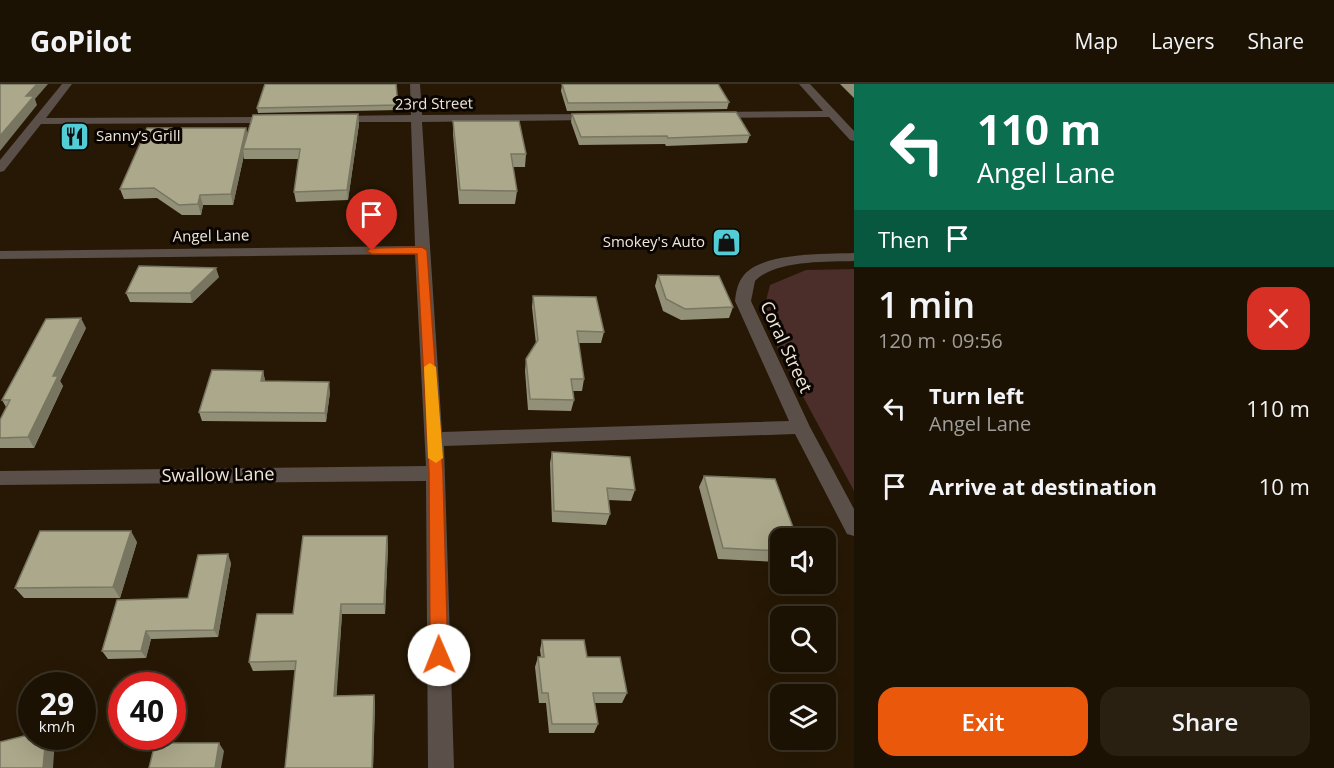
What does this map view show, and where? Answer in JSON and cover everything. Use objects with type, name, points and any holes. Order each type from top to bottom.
[{"type":"street","points":[[0,168],[68,84]]},
{"type":"street","points":[[415,84],[422,250],[435,439],[441,768]]},
{"type":"street","points":[[804,84],[854,138]]},
{"type":"street","points":[[703,116],[831,114]]},
{"type":"street","name":"23rd Street","points":[[327,119],[609,117]]},
{"type":"street","points":[[39,121],[291,120]]},
{"type":"street","name":"Angel Lane","points":[[0,255],[422,250]]},
{"type":"street","name":"Coral Street","points":[[854,257],[798,261],[772,266],[753,274],[744,285],[743,301],[801,427],[854,528]]},
{"type":"street","points":[[435,439],[801,427]]},
{"type":"street","name":"Swallow Lane","points":[[0,478],[436,473]]},
{"type":"shaded area","points":[[854,269],[854,491],[780,354],[763,313],[770,285],[806,270]]},
{"type":"building","points":[[0,84],[37,84],[26,96],[34,96],[0,136]]},
{"type":"building","points":[[265,84],[396,84],[398,105],[257,108]]},
{"type":"building","points":[[562,84],[718,84],[729,102],[568,103]]},
{"type":"building","points":[[736,112],[750,135],[668,138],[667,136],[581,137],[572,114]]},
{"type":"building","points":[[358,114],[347,190],[294,192],[300,149],[243,149],[253,115]]},
{"type":"building","points":[[453,121],[519,121],[526,154],[511,154],[517,191],[460,190]]},
{"type":"building","points":[[147,128],[246,128],[231,194],[200,195],[198,204],[179,205],[154,188],[120,189]]},
{"type":"building","points":[[139,266],[216,268],[190,293],[126,293]]},
{"type":"building","points":[[658,275],[719,276],[733,307],[685,309],[666,299]]},
{"type":"building","points":[[533,296],[596,297],[604,332],[577,331],[584,379],[571,379],[574,400],[530,399],[526,359],[538,340]]},
{"type":"building","points":[[81,318],[53,376],[58,376],[28,437],[0,438],[0,420],[10,400],[2,400],[46,319]]},
{"type":"building","points":[[212,370],[263,371],[261,381],[329,382],[325,413],[199,412]]},
{"type":"building","points":[[552,452],[630,457],[635,490],[607,488],[610,514],[554,511]]},
{"type":"building","points":[[704,476],[775,479],[793,528],[770,528],[770,550],[723,548]]},
{"type":"building","points":[[40,531],[131,531],[113,587],[15,588]]},
{"type":"building","points":[[303,536],[387,536],[384,604],[341,604],[334,696],[374,695],[372,768],[285,768],[296,661],[249,662],[257,614],[293,614]]},
{"type":"building","points":[[228,554],[214,630],[146,631],[141,651],[102,651],[117,600],[188,598],[198,555]]},
{"type":"building","points":[[542,640],[584,640],[587,657],[620,657],[627,693],[593,693],[598,724],[552,724],[548,693],[542,693],[538,657],[544,657]]},
{"type":"building","points":[[18,738],[18,750],[45,750],[43,768],[0,768],[0,742]]},
{"type":"building","points":[[186,743],[219,743],[215,768],[149,768],[153,750],[186,750]]},
{"type":"slow traffic","points":[[430,367],[436,458]]},
{"type":"place","name":"Sanny’s Grill","points":[[75,136]]},
{"type":"place","name":"Smokey's Auto","points":[[726,242]]},
{"type":"route","points":[[372,251],[422,250],[435,439],[439,655]]}]
